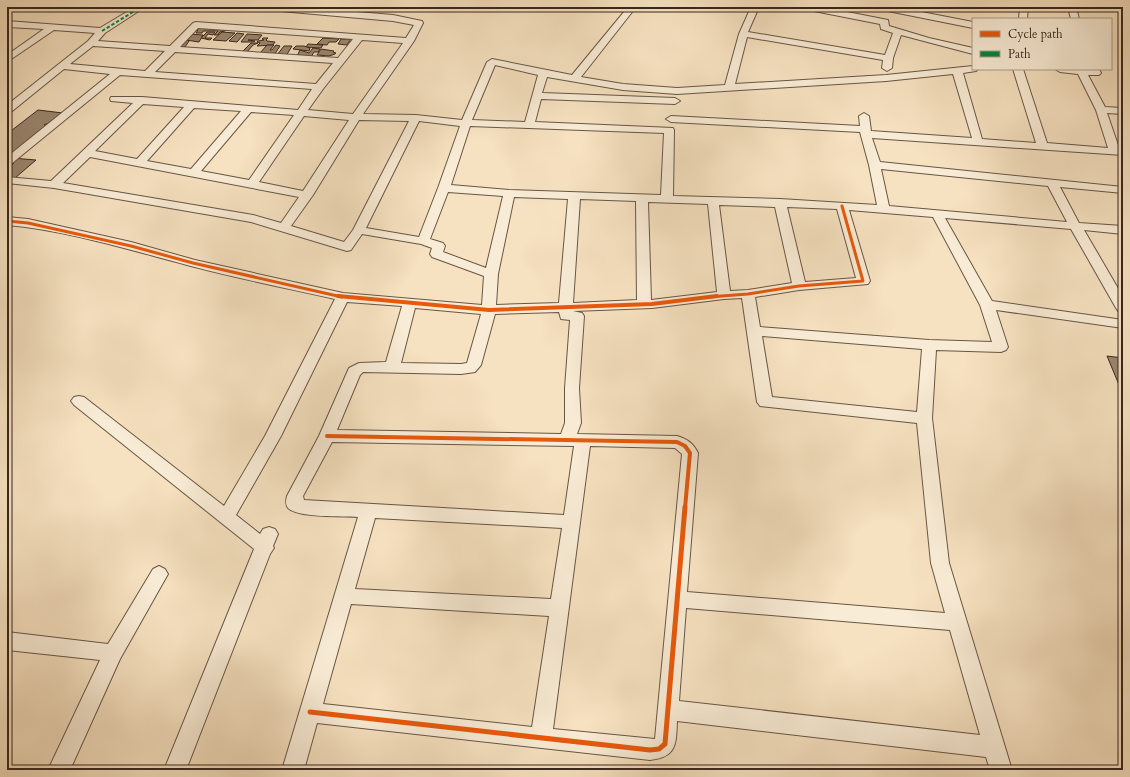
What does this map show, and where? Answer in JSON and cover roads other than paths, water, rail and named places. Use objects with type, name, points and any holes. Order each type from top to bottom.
[{"type":"street","points":[[7,110],[91,43],[102,31],[141,7]]},
{"type":"street","points":[[269,7],[396,15],[419,23],[410,41],[356,117],[307,195],[284,228]]},
{"type":"street","points":[[574,79],[632,7]]},
{"type":"street","points":[[729,87],[743,34],[750,15],[755,7]]},
{"type":"street","points":[[809,7],[886,22],[884,27],[926,40],[972,51]]},
{"type":"street","points":[[883,7],[972,25]]},
{"type":"street","points":[[1023,18],[1024,7]]},
{"type":"street","points":[[1072,7],[1075,18]]},
{"type":"street","points":[[262,29],[285,8]]},
{"type":"street","points":[[7,24],[102,31]]},
{"type":"street","points":[[7,32],[21,25]]},
{"type":"street","points":[[148,74],[196,25],[410,41]]},
{"type":"street","points":[[7,59],[53,27]]},
{"type":"street","points":[[886,78],[888,58],[898,31]]},
{"type":"street","points":[[743,34],[888,58]]},
{"type":"street","points":[[251,184],[319,86],[359,38]]},
{"type":"street","points":[[91,43],[341,61]]},
{"type":"street","points":[[423,241],[444,188],[466,123],[492,62],[542,73],[624,87],[677,91],[886,78],[972,69]]},
{"type":"street","points":[[63,66],[118,72],[319,86]]},
{"type":"street","points":[[957,70],[978,142]]},
{"type":"street","points":[[1018,70],[1044,147]]},
{"type":"street","points":[[1067,70],[1096,73],[1094,70]]},
{"type":"street","points":[[7,162],[118,72]]},
{"type":"street","points":[[115,99],[356,117],[416,118],[466,123],[529,125],[670,125],[866,131],[978,142],[1119,152],[1101,110],[1082,72]]},
{"type":"street","points":[[529,125],[542,73]]},
{"type":"street","points":[[667,198],[670,125],[677,91]]},
{"type":"street","points":[[537,96],[675,102]]},
{"type":"street","points":[[54,185],[142,100]]},
{"type":"street","points":[[139,163],[192,104]]},
{"type":"street","points":[[194,174],[248,109]]},
{"type":"street","points":[[1101,110],[1123,111]]},
{"type":"street","points":[[864,116],[884,209]]},
{"type":"street","points":[[7,180],[54,185],[253,220],[347,247],[359,230],[416,118]]},
{"type":"street","points":[[88,153],[307,195]]},
{"type":"street","points":[[875,165],[1123,190]]},
{"type":"street","points":[[1052,182],[1075,226],[1123,308]]},
{"type":"street","points":[[444,188],[508,193],[642,197],[842,206],[1123,230]]},
{"type":"street","points":[[508,193],[490,274],[489,310],[474,364],[470,368],[461,370],[359,368],[354,372],[327,436],[295,496],[294,503],[301,507],[571,522]]},
{"type":"street","points":[[541,738],[571,522],[575,440],[572,388],[577,316],[566,316],[566,306],[574,195]]},
{"type":"street","points":[[642,197],[644,304]]},
{"type":"street","points":[[713,200],[724,295]]},
{"type":"street","points":[[780,203],[799,286]]},
{"type":"street","points":[[7,221],[28,223],[131,246],[193,263],[343,298],[410,302],[489,310],[644,304],[724,295],[748,294],[799,286],[863,281],[842,206]]},
{"type":"street","points":[[754,331],[929,345],[1001,347],[987,305],[937,214]]},
{"type":"street","points":[[359,230],[423,241],[439,246],[436,254],[490,274]]},
{"type":"street","points":[[748,294],[765,402],[924,418]]},
{"type":"street","points":[[226,517],[255,471],[288,410],[343,298]]},
{"type":"street","points":[[392,368],[410,302]]},
{"type":"street","points":[[987,305],[1123,324]]},
{"type":"street","points":[[929,345],[924,418],[940,563],[1001,770]]},
{"type":"street","points":[[80,400],[226,517],[267,541],[175,770]]},
{"type":"street","points":[[310,712],[659,750],[665,744],[690,452],[685,446],[677,442],[327,436]]},
{"type":"street","points":[[293,770],[370,510]]},
{"type":"street","points":[[59,770],[113,653],[159,574]]},
{"type":"street","points":[[345,596],[559,608]]},
{"type":"street","points":[[677,599],[957,622]]},
{"type":"street","points":[[7,641],[113,653]]},
{"type":"street","points":[[668,710],[993,747]]}]
